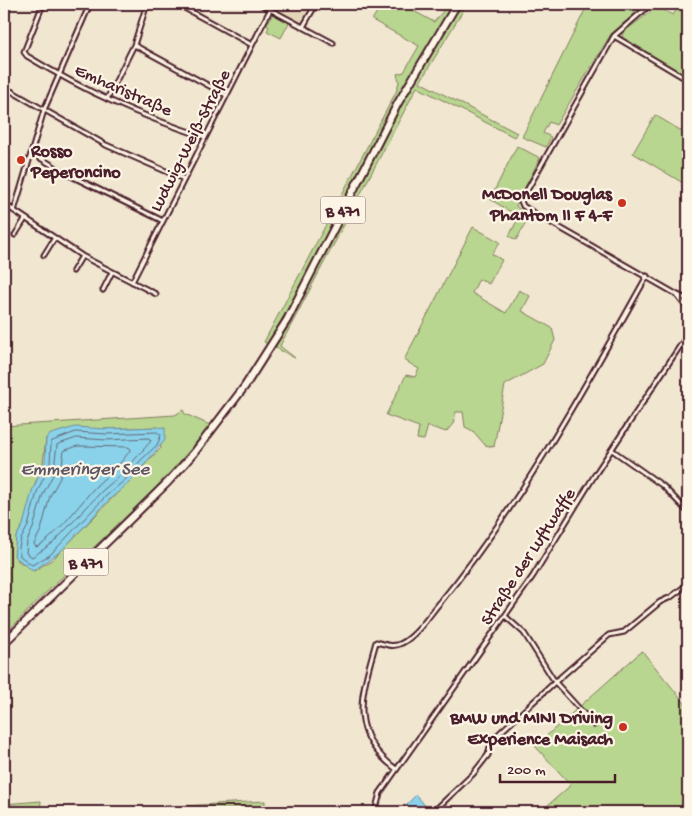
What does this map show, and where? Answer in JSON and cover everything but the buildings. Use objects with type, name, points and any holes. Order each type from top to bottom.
[{"type":"highway","name":"B 471","points":[[4,643],[168,482],[200,446],[245,386],[286,320],[398,103],[457,4]]},
{"type":"street","points":[[4,18],[9,4]]},
{"type":"street","name":"Emharistraße","points":[[43,4],[24,52],[27,56],[61,76],[142,116],[205,137]]},
{"type":"street","points":[[14,211],[44,110],[61,76],[90,4]]},
{"type":"street","points":[[107,100],[134,45],[147,4]]},
{"type":"street","points":[[178,4],[252,45]]},
{"type":"street","points":[[260,4],[333,42]]},
{"type":"street","points":[[303,27],[316,4]]},
{"type":"street","points":[[651,4],[614,36],[521,201],[523,206],[534,213],[688,300]]},
{"type":"street","name":"Ludwig-Weiß-Straße","points":[[132,282],[270,10]]},
{"type":"street","points":[[614,36],[688,80]]},
{"type":"street","points":[[134,45],[226,95]]},
{"type":"street","points":[[4,86],[106,145],[184,180]]},
{"type":"street","points":[[32,153],[65,173],[163,221]]},
{"type":"street","points":[[4,204],[82,256],[156,294]]},
{"type":"street","points":[[15,234],[25,219]]},
{"type":"street","points":[[44,255],[54,239]]},
{"type":"street","points":[[73,271],[82,256]]},
{"type":"street","points":[[103,290],[112,272]]},
{"type":"street","points":[[396,769],[382,758],[367,736],[362,724],[364,686],[376,642],[390,646],[402,643],[416,631],[457,582],[528,480],[647,276]]},
{"type":"street","points":[[676,294],[688,309]]},
{"type":"street","name":"Straße der Luftwaffe","points":[[375,812],[377,800],[396,769],[542,563],[612,450],[688,334]]},
{"type":"street","points":[[612,450],[663,486],[688,512]]},
{"type":"street","points":[[433,812],[473,774],[488,755],[492,740],[555,682],[609,635],[624,632],[660,602],[671,597],[688,584]]},
{"type":"street","points":[[505,616],[524,633],[555,682],[594,725]]},
{"type":"shaded area","points":[[266,4],[314,4],[303,25]]},
{"type":"green space","points":[[382,4],[401,4],[434,22],[449,4],[447,13],[396,101],[310,269],[268,344],[264,342],[396,92],[399,82],[397,74],[404,72],[419,46],[372,20]]},
{"type":"green space","points":[[460,4],[467,4],[420,82],[517,133],[514,137],[417,87],[280,346],[295,358],[274,347],[290,320],[401,103]]},
{"type":"green space","points":[[588,4],[646,4],[611,34],[556,125],[549,122],[543,133],[551,137],[546,147],[522,137]]},
{"type":"green space","points":[[680,4],[688,4],[688,67],[683,76],[623,41],[622,33],[657,7],[673,15]]},
{"type":"green space","points":[[273,14],[289,23],[281,38],[267,31],[269,27],[266,25]]},
{"type":"green space","points":[[655,115],[688,135],[688,186],[633,153]]},
{"type":"green space","points":[[517,146],[540,158],[516,206],[529,218],[516,240],[509,236],[519,217],[490,199]]},
{"type":"green space","points":[[473,227],[500,242],[492,254],[502,260],[489,284],[479,279],[472,293],[506,313],[519,290],[530,296],[522,311],[552,328],[555,340],[543,364],[505,385],[494,447],[485,445],[473,431],[465,427],[463,412],[456,412],[453,424],[446,432],[428,426],[424,440],[417,439],[419,427],[386,415],[406,375],[415,377],[419,369],[404,360]]},
{"type":"green space","points":[[183,410],[185,414],[210,425],[162,481],[29,609],[4,636],[4,426],[175,415]],"holes":[[[157,427],[161,448],[53,559],[34,571],[17,560],[16,537],[23,525],[36,481],[42,472],[46,438],[106,429]]]},
{"type":"green space","name":"BMW und MINI Driving Experience Maisach","points":[[642,651],[688,707],[688,812],[540,812],[571,785],[535,746]]},
{"type":"green space","points":[[41,801],[40,812],[4,812],[4,804]]},
{"type":"green space","points":[[265,801],[265,807],[182,812],[85,812]]},
{"type":"water","name":"Emmeringer See","points":[[75,427],[106,429],[165,428],[165,440],[130,482],[110,499],[61,551],[33,571],[14,556],[16,537],[23,525],[32,491],[45,462],[46,438],[51,434]]},
{"type":"water","points":[[416,795],[429,810],[427,812],[412,812],[406,805]]},
{"type":"place","name":"Rosso Peperoncino","points":[[21,160]]},
{"type":"place","name":"McDonell Douglas Phantom II F 4-F","points":[[622,203]]},
{"type":"place","name":"BMW und MINI Driving Experience Maisach","points":[[623,727]]}]
